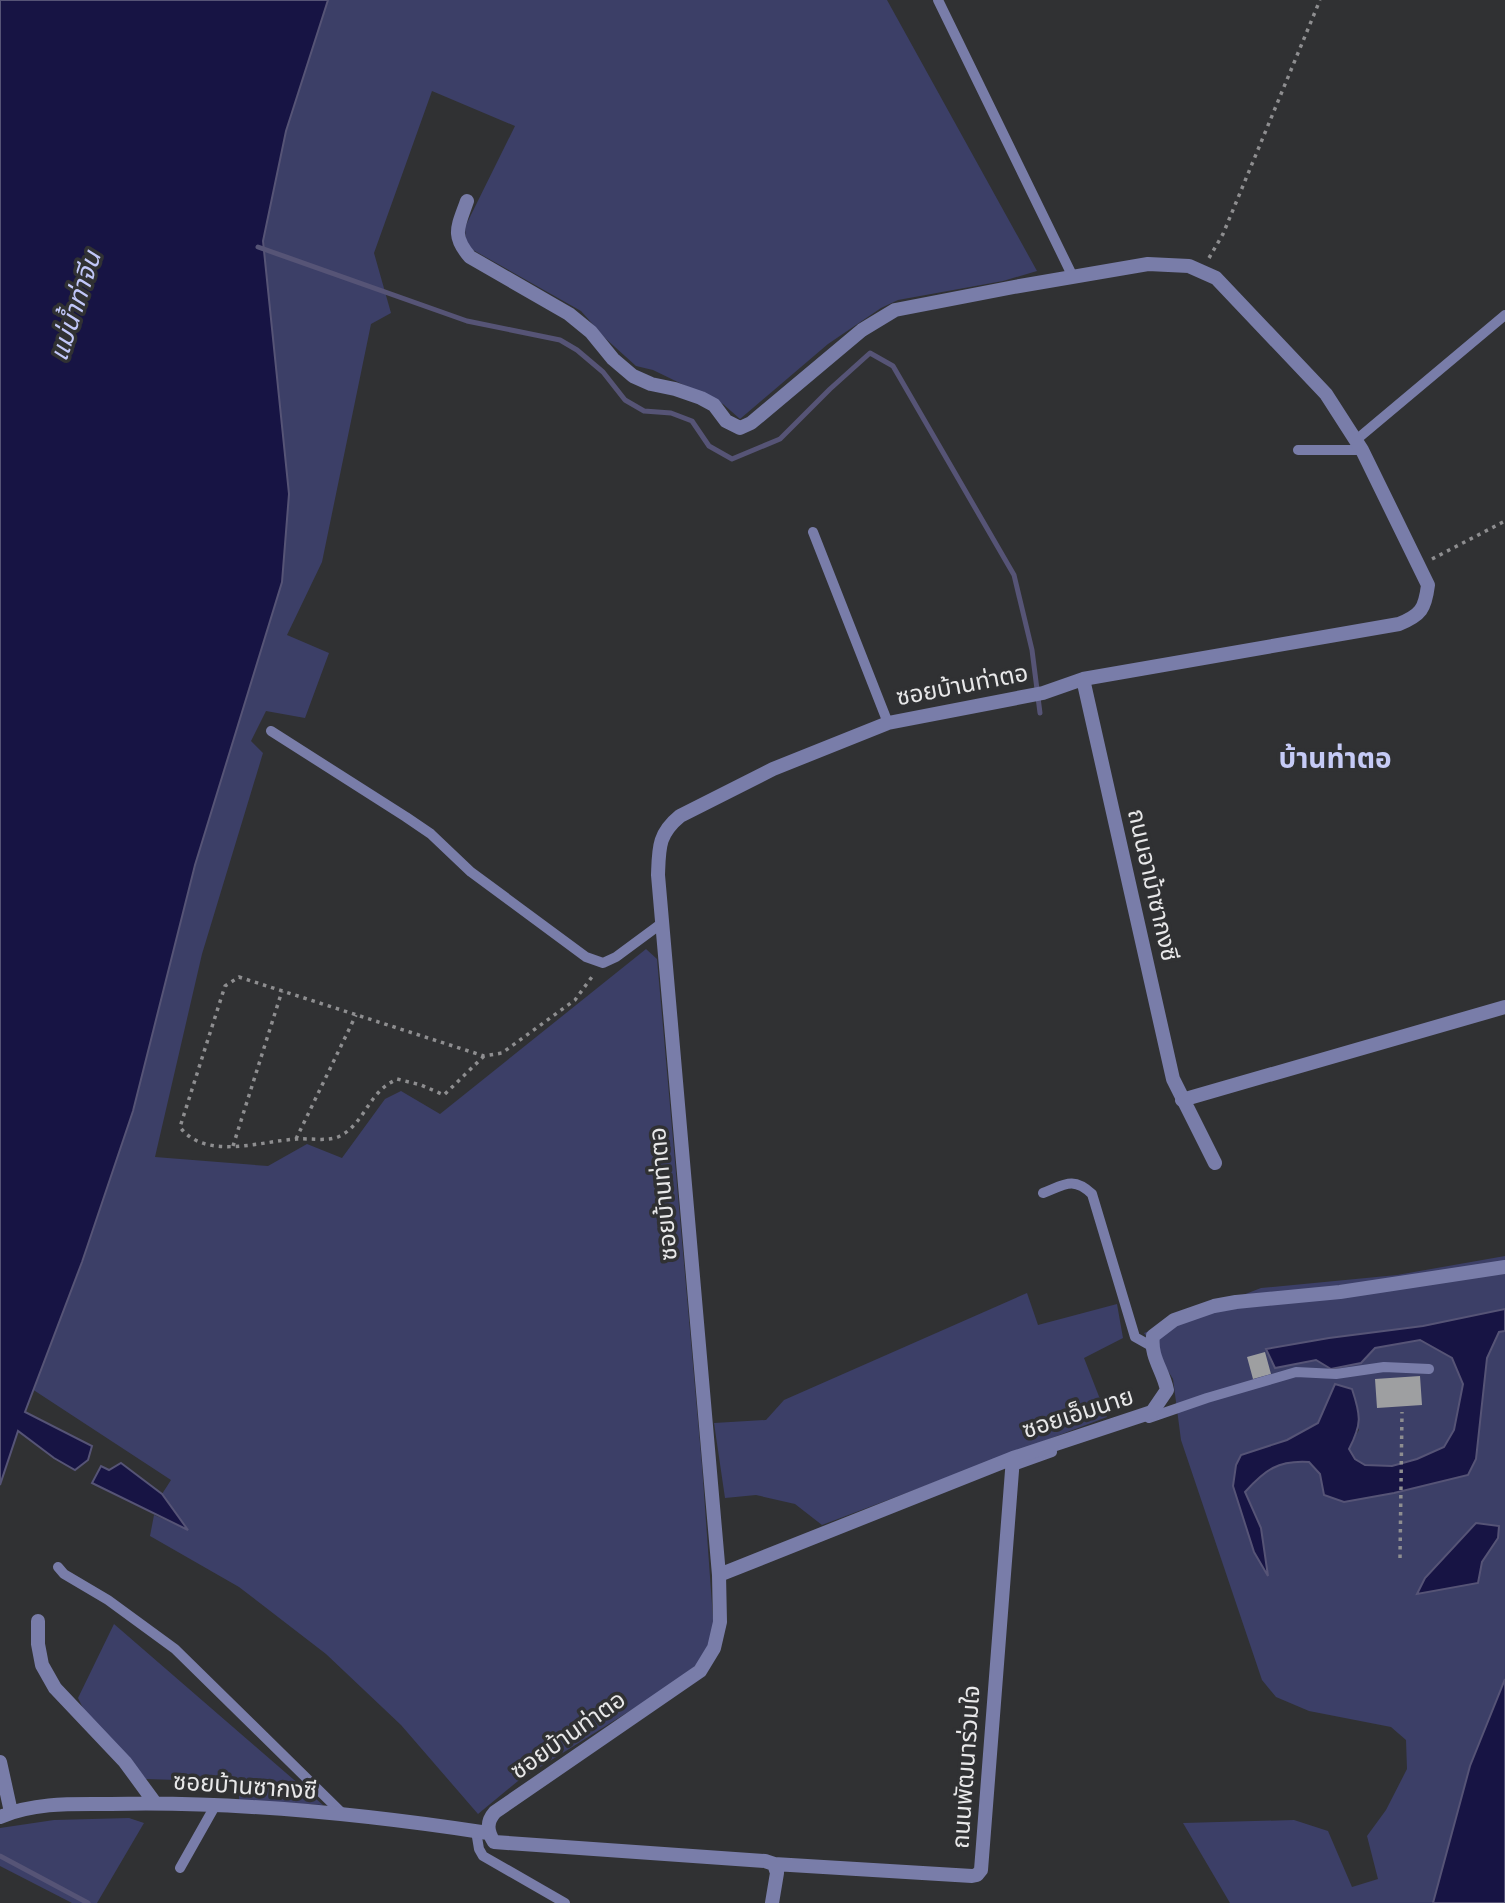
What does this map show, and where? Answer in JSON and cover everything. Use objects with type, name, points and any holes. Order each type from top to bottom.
[{"type":"street","name":"ซอยบ้านท่าตอ","points":[[467,201],[457,229],[459,244],[470,257],[569,314],[591,332],[613,359],[633,376],[701,398],[714,405],[726,421],[740,428],[751,423],[862,330],[895,310],[1148,264],[1189,267],[1216,278],[1326,394],[1359,445],[1428,585],[1426,605],[1413,618],[1399,624],[1083,679],[1043,693],[888,723],[773,769],[680,816],[668,826],[659,844],[658,875],[719,1574],[720,1622],[714,1648],[700,1671],[495,1812],[482,1832]]},
{"type":"street","name":"ถนนอาม้าซากงซี","points":[[1083,679],[1173,1079],[1215,1163]]},
{"type":"street","points":[[1182,1100],[1505,1007]]},
{"type":"street","points":[[1151,1346],[1153,1336],[1174,1320],[1213,1306],[1340,1292],[1505,1266]]},
{"type":"street","name":"ซอยเอ็มนาย","points":[[719,1574],[1152,1412],[1167,1390],[1151,1346]]},
{"type":"street","name":"ถนนพัฒนาร่วมใจ","points":[[774,1864],[972,1876],[981,1870],[1013,1462]]},
{"type":"street","points":[[38,1621],[42,1665],[55,1688],[125,1762],[155,1803]]},
{"type":"street","points":[[0,1762],[6,1814]]},
{"type":"street","name":"ซอยบ้านซากงซี","points":[[6,1814],[50,1805],[155,1803],[344,1815],[482,1832]]},
{"type":"street","points":[[482,1832],[494,1842],[765,1861],[774,1864],[776,1874],[772,1903]]},
{"type":"lane","points":[[938,0],[1073,277]]},
{"type":"lane","points":[[1298,450],[1359,445],[1505,315]]},
{"type":"lane","points":[[813,532],[888,723]]},
{"type":"lane","points":[[271,732],[407,817],[482,880],[586,957],[603,963],[616,957],[662,923]]},
{"type":"lane","points":[[1043,1193],[1071,1182],[1083,1186],[1092,1194],[1135,1337],[1151,1346]]},
{"type":"lane","points":[[1013,1462],[1207,1398],[1296,1372],[1336,1374],[1384,1367],[1429,1369]]},
{"type":"lane","points":[[58,1567],[64,1574],[108,1600],[176,1649],[344,1815]]},
{"type":"lane","points":[[180,1868],[215,1806]]},
{"type":"lane","points":[[482,1832],[479,1849],[483,1856],[565,1903]]},
{"type":"path","points":[[1201,272],[1223,234],[1320,0]]},
{"type":"path","points":[[1420,566],[1505,521]]},
{"type":"path","points":[[484,1056],[444,1095],[397,1079],[383,1088],[349,1131],[337,1139],[296,1139],[233,1146],[203,1144],[187,1137],[180,1127],[225,986],[239,977],[484,1056],[502,1053],[575,1000],[603,963]]},
{"type":"path","points":[[233,1146],[282,991]]},
{"type":"path","points":[[296,1139],[356,1015]]},
{"type":"path","points":[[1400,1558],[1402,1412]]},
{"type":"shaded area","points":[[328,0],[887,0],[1037,271],[1003,281],[898,300],[881,308],[828,344],[740,419],[723,404],[653,370],[636,366],[605,338],[581,311],[466,246],[465,227],[515,126],[432,91],[374,253],[391,313],[371,324],[322,562],[287,635],[329,653],[305,718],[266,711],[251,741],[263,753],[202,954],[155,1157],[268,1166],[307,1144],[342,1158],[385,1099],[401,1091],[440,1114],[646,949],[657,959],[714,1632],[702,1660],[679,1680],[518,1781],[478,1814],[401,1725],[326,1654],[239,1587],[150,1536],[154,1515],[187,1529],[162,1494],[171,1480],[32,1389],[82,1262],[133,1111],[289,494],[263,241],[286,131]]},
{"type":"shaded area","points":[[1505,1256],[1505,1309],[1423,1326],[1329,1338],[1275,1368],[1316,1360],[1361,1363],[1375,1348],[1420,1340],[1452,1358],[1463,1384],[1454,1430],[1444,1447],[1392,1466],[1365,1465],[1355,1459],[1348,1449],[1359,1430],[1335,1384],[1318,1423],[1287,1440],[1241,1455],[1233,1486],[1261,1528],[1245,1492],[1266,1472],[1280,1465],[1309,1462],[1320,1474],[1324,1495],[1344,1502],[1468,1475],[1476,1459],[1487,1358],[1499,1332],[1505,1331],[1505,1679],[1470,1766],[1433,1903],[1230,1903],[1183,1823],[1294,1820],[1328,1831],[1352,1887],[1378,1879],[1367,1836],[1386,1810],[1407,1769],[1406,1740],[1391,1727],[1309,1711],[1276,1697],[1262,1680],[1181,1440],[1173,1379],[1144,1333],[1261,1288],[1397,1275]],"holes":[[[1476,1523],[1499,1527],[1498,1538],[1482,1562],[1478,1583],[1417,1594],[1425,1578]]]},
{"type":"shaded area","points":[[1027,1293],[1038,1325],[1117,1304],[1123,1338],[1084,1358],[1107,1417],[822,1525],[795,1504],[756,1495],[725,1498],[714,1423],[766,1420],[784,1400]]},
{"type":"shaded area","points":[[114,1624],[323,1805],[239,1801],[239,1782],[146,1779],[86,1714],[78,1698]]},
{"type":"shaded area","points":[[129,1818],[144,1823],[97,1903],[72,1903],[0,1866],[0,1828],[54,1820]]},
{"type":"water","name":"แม่น้ำท่าจีน","points":[[0,0],[328,0],[286,131],[263,241],[289,494],[282,582],[195,865],[133,1111],[82,1262],[25,1412],[92,1446],[88,1460],[75,1470],[18,1431],[0,1485]]},
{"type":"water","points":[[1505,1309],[1505,1331],[1499,1332],[1487,1358],[1476,1459],[1468,1475],[1344,1502],[1324,1495],[1320,1474],[1309,1462],[1289,1463],[1273,1468],[1245,1492],[1261,1528],[1268,1576],[1254,1552],[1233,1486],[1236,1465],[1241,1455],[1287,1440],[1318,1423],[1335,1384],[1352,1389],[1357,1406],[1358,1426],[1349,1449],[1355,1459],[1365,1465],[1392,1466],[1417,1459],[1444,1447],[1454,1430],[1463,1384],[1452,1358],[1420,1340],[1375,1348],[1361,1363],[1331,1369],[1316,1360],[1275,1368],[1266,1349],[1423,1326]]},
{"type":"water","points":[[121,1463],[162,1494],[188,1530],[92,1483],[101,1466],[109,1470]]},
{"type":"water","points":[[1476,1523],[1499,1526],[1498,1538],[1482,1562],[1478,1583],[1417,1594],[1425,1578]]},
{"type":"water","points":[[1505,1679],[1505,1903],[1433,1903],[1470,1766]]},
{"type":"building","points":[[1265,1352],[1271,1374],[1253,1379],[1247,1357]]},
{"type":"building","points":[[1420,1376],[1422,1405],[1377,1408],[1375,1379]]},
{"type":"waterway","points":[[258,247],[467,321],[560,340],[577,350],[603,372],[625,400],[644,411],[671,413],[692,421],[709,446],[732,459],[780,439],[870,353],[893,366],[1014,575],[1032,650],[1040,713]]},
{"type":"waterway","points":[[0,1856],[88,1903]]},
{"type":"district","name":"บ้านท่าตอ","points":[[1335,758]]}]
